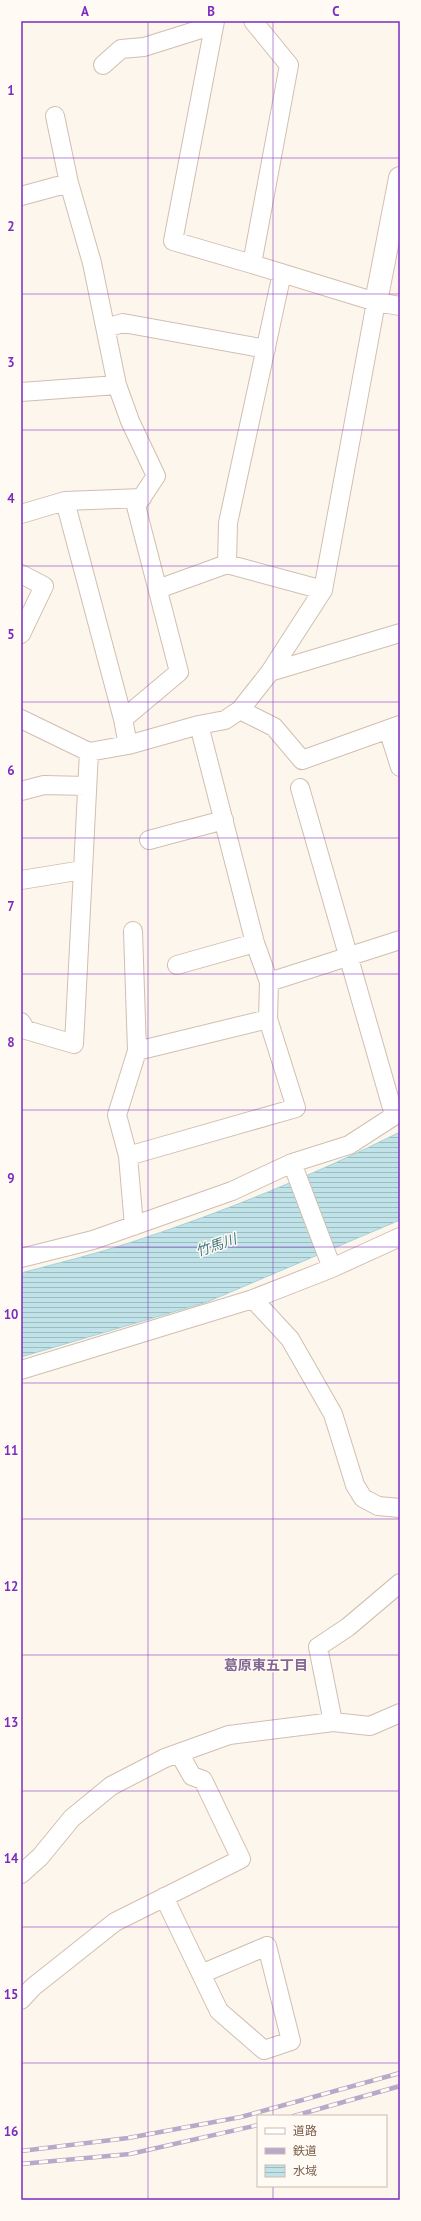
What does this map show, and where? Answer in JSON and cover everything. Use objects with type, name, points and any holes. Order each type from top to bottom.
[{"type":"street","points":[[252,21],[289,65],[252,264]]},
{"type":"street","points":[[103,65],[121,49],[144,47],[215,23],[174,241],[376,302],[400,306]]},
{"type":"street","points":[[55,116],[69,183],[92,263],[117,385],[130,421],[156,476],[136,506],[179,672],[123,719]]},
{"type":"street","points":[[21,718],[89,752],[128,745],[199,725],[225,720],[240,710],[270,672],[323,590],[400,178]]},
{"type":"street","points":[[21,196],[69,183]]},
{"type":"street","points":[[227,564],[228,523],[282,273]]},
{"type":"street","points":[[106,328],[123,323],[266,349]]},
{"type":"street","points":[[21,392],[117,385]]},
{"type":"street","points":[[21,514],[64,501],[142,498]]},
{"type":"street","points":[[64,501],[123,719],[128,745]]},
{"type":"street","points":[[158,589],[227,564],[323,590]]},
{"type":"street","points":[[21,574],[44,586],[21,634]]},
{"type":"street","points":[[270,672],[400,632]]},
{"type":"street","points":[[240,710],[274,726],[302,760],[394,727],[400,767]]},
{"type":"street","points":[[128,1156],[296,1108],[268,1019],[269,982],[255,943],[199,725]]},
{"type":"street","points":[[21,1022],[26,1030],[74,1044],[89,752]]},
{"type":"street","points":[[21,791],[44,785],[87,786]]},
{"type":"street","points":[[21,1258],[93,1240],[232,1191],[292,1163],[349,1145],[397,1113],[348,958],[300,788]]},
{"type":"street","points":[[150,840],[224,820]]},
{"type":"street","points":[[21,880],[83,870]]},
{"type":"street","points":[[133,931],[137,1051],[116,1115],[128,1156],[134,1226]]},
{"type":"street","points":[[269,982],[348,958],[400,940]]},
{"type":"street","points":[[177,965],[255,943]]},
{"type":"street","points":[[137,1051],[268,1019]]},
{"type":"street","points":[[292,1163],[332,1268]]},
{"type":"street","points":[[21,1370],[252,1299],[332,1268],[400,1237]]},
{"type":"street","points":[[252,1299],[290,1340],[333,1414],[355,1485],[363,1498],[378,1506],[400,1508]]},
{"type":"street","points":[[332,1722],[318,1647],[348,1627],[400,1583]]},
{"type":"street","points":[[21,1874],[40,1857],[72,1818],[111,1786],[165,1758],[229,1736],[332,1722],[370,1726],[400,1713]]},
{"type":"street","points":[[21,2000],[33,1987],[115,1922],[241,1858],[203,1780],[192,1776],[179,1753]]},
{"type":"street","points":[[164,1897],[201,1974],[219,2011],[264,2050],[292,2041],[267,1946],[201,1974]]},
{"type":"water","name":"竹馬川","points":[[400,1132],[400,1220],[207,1302],[21,1357],[21,1273],[118,1246],[201,1218],[302,1178]]},
{"type":"railway","points":[[21,2151],[128,2138],[241,2117],[400,2073]]},
{"type":"railway","points":[[298,2115],[400,2086]]},
{"type":"railway","points":[[21,2164],[130,2154],[257,2125]]},
{"type":"district","name":"葛原東五丁目","points":[[266,1665]]}]
